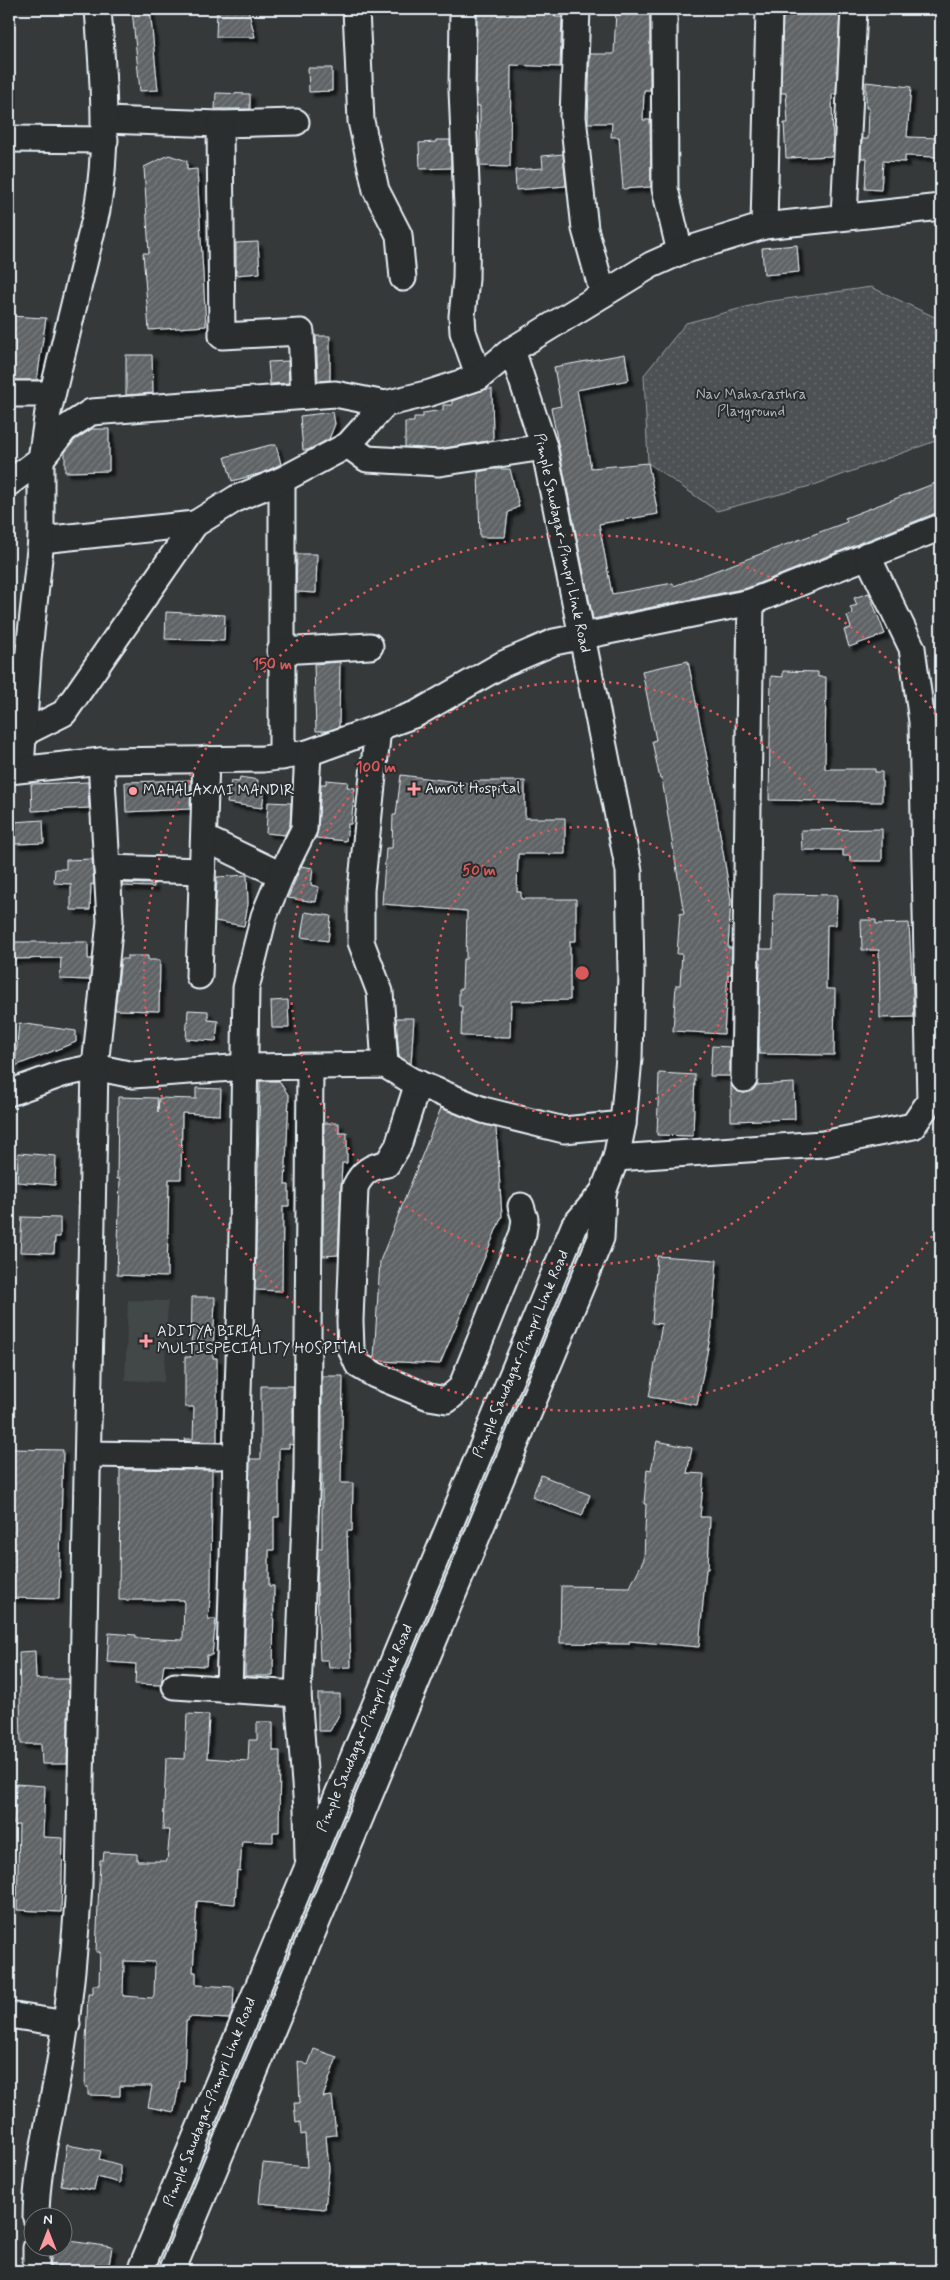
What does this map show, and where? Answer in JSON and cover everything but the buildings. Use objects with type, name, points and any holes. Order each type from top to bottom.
[{"type":"street","points":[[98,9],[105,130],[103,181],[98,210],[52,394],[41,459],[41,540],[18,659],[24,733],[15,769],[102,761],[206,760],[308,753],[416,714],[503,664],[554,642],[751,602],[941,527]]},
{"type":"street","points":[[356,9],[361,121],[376,190],[399,235],[403,278]]},
{"type":"street","points":[[463,9],[462,90],[468,206],[466,279],[462,316],[463,332],[478,377]]},
{"type":"street","points":[[577,9],[573,117],[585,229],[603,294]]},
{"type":"street","points":[[664,9],[665,189],[680,252]]},
{"type":"street","points":[[764,226],[769,9]]},
{"type":"street","points":[[844,218],[854,9]]},
{"type":"street","points":[[9,139],[105,130],[296,122]]},
{"type":"street","points":[[220,124],[222,336],[301,332],[304,396]]},
{"type":"street","points":[[9,483],[41,459],[65,429],[91,412],[336,394],[385,404],[430,393],[478,377],[512,350],[651,265],[680,252],[764,226],[941,207]]},
{"type":"street","name":"Pimple Saudagar-Pimpri Link Road","points":[[172,2271],[601,1238],[603,1192],[616,1158],[622,1124],[629,1058],[629,871],[544,447],[512,350]]},
{"type":"street","points":[[9,394],[52,394]]},
{"type":"street","points":[[24,733],[64,712],[195,524],[238,498],[282,480],[348,446],[385,404]]},
{"type":"street","points":[[348,446],[367,459],[439,463],[544,447]]},
{"type":"street","points":[[282,480],[280,651],[282,756]]},
{"type":"street","points":[[41,540],[195,524]]},
{"type":"street","points":[[616,1158],[823,1144],[858,1138],[913,1126],[930,1101],[922,722],[912,648],[867,555]]},
{"type":"street","points":[[744,1079],[751,602]]},
{"type":"street","points":[[280,651],[370,646]]},
{"type":"street","points":[[378,728],[361,890],[361,942],[380,992],[385,1065]]},
{"type":"street","points":[[229,1690],[246,1067],[246,988],[264,916],[281,875],[304,829],[308,753]]},
{"type":"street","points":[[199,976],[206,760]]},
{"type":"street","points":[[37,2208],[42,2166],[67,2024],[74,1962],[79,1884],[95,1067],[110,922],[102,761]]},
{"type":"street","points":[[204,838],[281,875]]},
{"type":"street","points":[[107,868],[202,871]]},
{"type":"street","points":[[9,1093],[62,1074],[95,1067],[133,1075],[246,1067],[310,1068],[385,1065],[418,1084],[484,1110],[564,1130],[622,1124]]},
{"type":"street","points":[[310,1068],[307,1471],[298,1694],[307,1809],[308,1865],[335,1876]]},
{"type":"street","points":[[418,1084],[398,1146],[387,1164],[376,1165],[362,1174],[355,1187],[350,1321],[351,1349],[358,1365],[375,1376],[429,1397],[447,1400],[461,1388],[523,1232],[525,1219],[521,1206]]},
{"type":"street","name":"Pimple Saudagar-Pimpri Link Road","points":[[140,2271],[574,1226],[603,1192]]},
{"type":"street","points":[[88,1454],[219,1456]]},
{"type":"street","points":[[175,1686],[298,1694]]},
{"type":"street","points":[[9,2015],[67,2024]]},
{"type":"street","points":[[36,2258],[36,2271]]},
{"type":"shaded area","name":"ADITYA BIRLA MULTISPECIALITY HOSPITAL","points":[[128,1300],[168,1301],[164,1382],[125,1380]]},
{"type":"green space","name":"Nav Maharasthra Playground","points":[[871,287],[941,320],[941,439],[814,485],[717,511],[648,463],[644,375],[686,323],[765,302]]},
{"type":"place","name":"Amrut Hospital","points":[[414,789]]},
{"type":"place","name":"MAHALAXMI MANDIR","points":[[133,791]]},
{"type":"place","name":"ADITYA BIRLA MULTISPECIALITY HOSPITAL","points":[[146,1341]]}]
